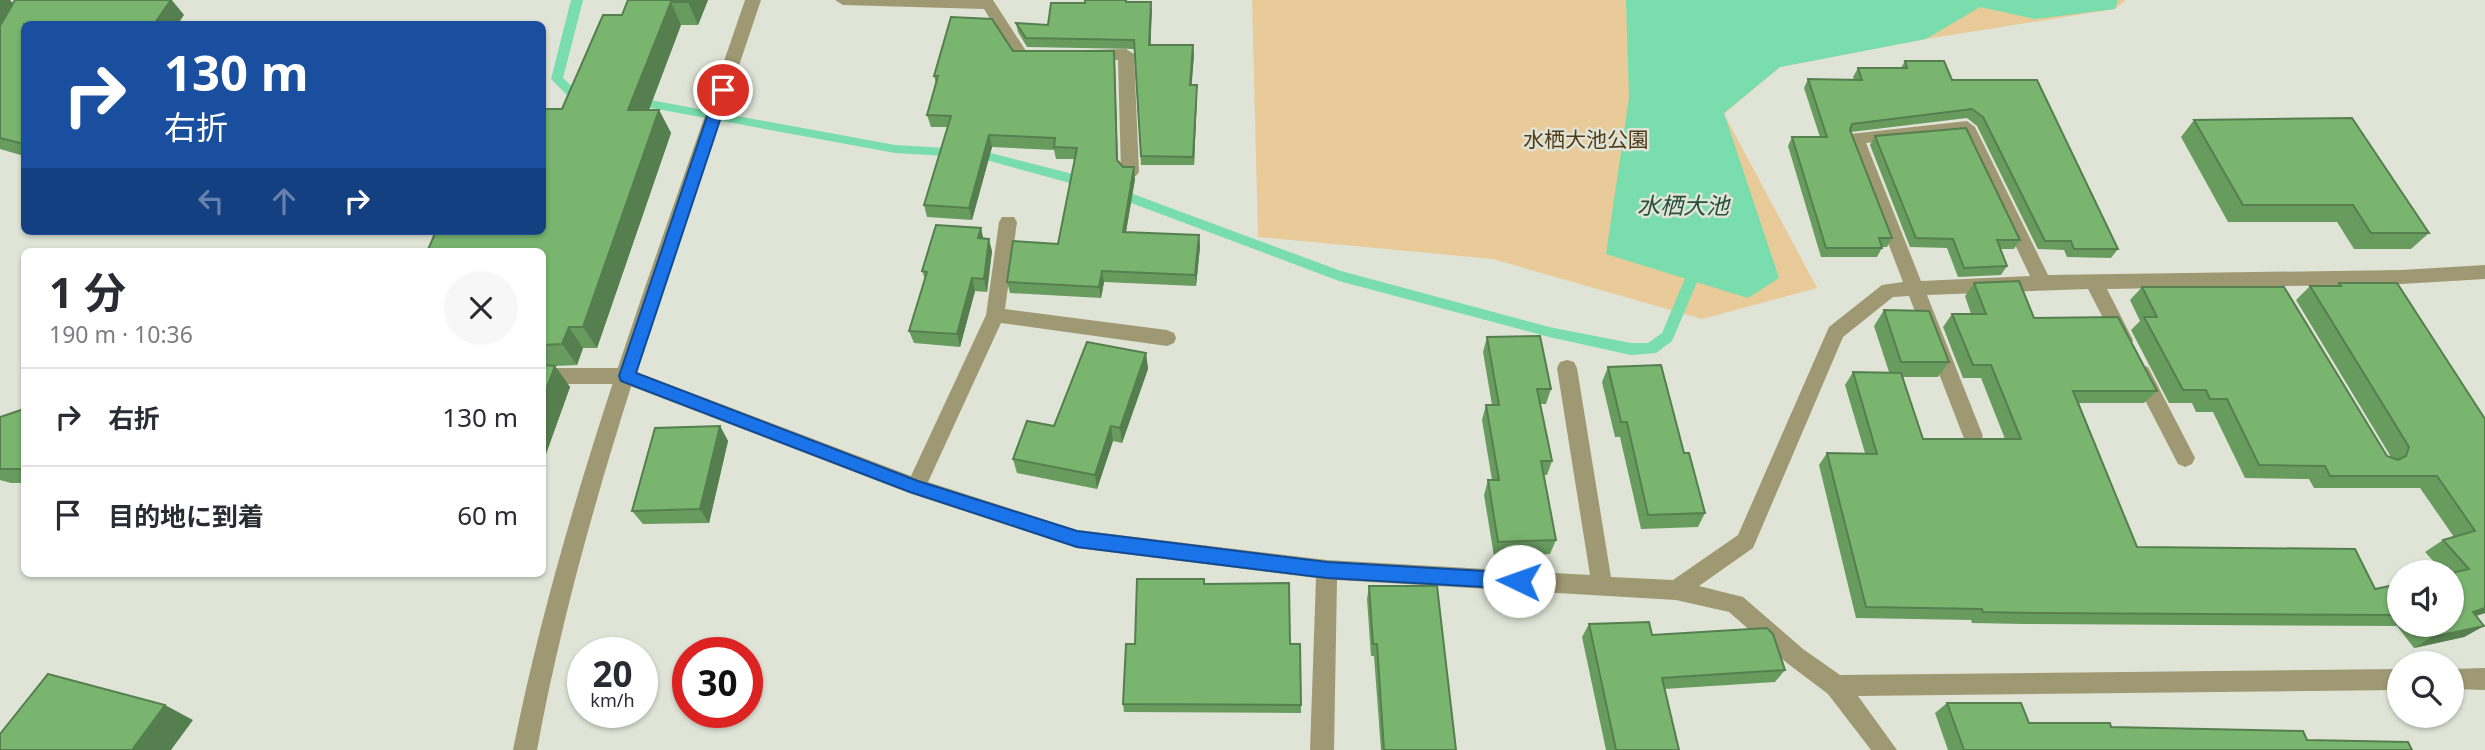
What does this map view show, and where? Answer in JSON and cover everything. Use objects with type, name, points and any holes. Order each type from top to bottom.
[{"type":"street","points":[[525,750],[534,700],[565,571],[626,376],[753,0]]},
{"type":"street","points":[[843,0],[989,4],[1021,56],[1126,54],[1130,172]]},
{"type":"street","points":[[1973,436],[1856,138],[1968,127],[2042,282]]},
{"type":"street","points":[[916,487],[995,315],[1008,222]]},
{"type":"street","points":[[1676,590],[1746,541],[1836,332],[1889,290],[2042,282],[2401,278],[2485,272]]},
{"type":"street","points":[[2270,279],[2284,302]]},
{"type":"street","points":[[2094,282],[2185,458]]},
{"type":"street","points":[[995,315],[1167,338]]},
{"type":"street","points":[[1567,368],[1602,586]]},
{"type":"street","points":[[546,376],[626,376],[916,487],[1077,539],[1327,570],[1676,590],[1735,604],[1795,656],[1836,686],[1885,750]]},
{"type":"street","points":[[1322,750],[1327,570]]},
{"type":"street","points":[[2464,680],[2485,679]]},
{"type":"street","points":[[1836,686],[2387,680]]},
{"type":"green space","name":"水栖大池公園","points":[[1252,0],[2126,0],[2115,9],[1926,39],[1780,67],[1724,114],[1817,288],[1702,319],[1493,259],[1258,237]]},
{"type":"water","name":"水栖大池","points":[[1626,0],[2118,0],[2115,9],[2035,19],[1980,7],[1926,39],[1780,67],[1724,113],[1779,278],[1748,298],[1606,254],[1629,98]]},
{"type":"building","points":[[15,0],[171,0],[156,21],[21,21],[21,143],[0,138],[0,26]]},
{"type":"building","points":[[628,0],[689,0],[671,2],[628,110],[659,110],[583,327],[569,327],[562,344],[546,345],[546,248],[429,248],[434,235],[546,235],[546,109],[562,109],[603,15],[622,15]]},
{"type":"building","points":[[1085,0],[1151,2],[1149,45],[1193,45],[1190,85],[1197,85],[1193,157],[1141,156],[1134,40],[1026,38],[1016,23],[1048,25],[1051,3],[1085,3]]},
{"type":"building","points":[[951,17],[992,19],[1013,51],[1114,51],[1117,160],[1123,167],[1134,167],[1123,232],[1199,235],[1195,275],[1102,271],[1099,287],[1007,282],[1013,241],[1058,244],[1077,148],[1054,147],[1055,138],[989,135],[969,208],[924,205],[951,116],[927,115],[938,76],[934,76]]},
{"type":"building","points":[[1905,61],[1944,61],[1952,80],[2037,80],[2118,249],[2074,249],[2071,241],[2045,241],[1983,117],[1972,109],[1852,124],[1850,130],[1892,238],[1879,238],[1882,248],[1826,248],[1792,137],[1827,137],[1808,79],[1862,80],[1858,68],[1907,68]]},
{"type":"building","points":[[2352,118],[2429,233],[2371,233],[2353,205],[2243,205],[2194,120]]},
{"type":"building","points":[[1966,128],[2020,240],[1997,240],[2007,266],[1964,268],[1953,239],[1916,238],[1875,136]]},
{"type":"building","points":[[936,225],[981,228],[978,238],[989,239],[984,279],[972,278],[957,334],[909,331],[927,272],[922,271]]},
{"type":"building","points":[[2019,281],[2034,318],[2118,317],[2157,391],[2073,391],[2137,547],[2355,549],[2375,589],[2387,586],[2387,615],[2037,613],[1866,607],[1827,453],[1877,454],[1853,372],[1901,373],[1923,439],[2021,439],[1991,365],[1973,365],[1952,314],[1986,314],[1974,283]]},
{"type":"building","points":[[2339,283],[2397,283],[2485,419],[2485,608],[2473,612],[2484,626],[2464,630],[2464,570],[2469,569],[2464,560],[2461,560],[2443,540],[2475,531],[2437,476],[2330,476],[2325,466],[2259,465],[2227,399],[2210,399],[2206,390],[2183,390],[2144,317],[2157,317],[2142,287],[2284,287],[2387,456],[2398,460],[2406,456],[2409,447],[2310,286],[2341,286]]},
{"type":"building","points":[[1884,310],[1929,311],[1949,362],[1901,362]]},
{"type":"building","points":[[1540,336],[1551,389],[1537,389],[1552,461],[1541,461],[1556,540],[1498,542],[1488,480],[1499,480],[1486,405],[1499,405],[1487,337]]},
{"type":"building","points":[[1087,342],[1146,353],[1120,428],[1111,426],[1095,475],[1013,459],[1027,421],[1054,426]]},
{"type":"building","points":[[546,365],[555,366],[546,390]]},
{"type":"building","points":[[1661,365],[1684,453],[1689,453],[1705,513],[1648,515],[1627,422],[1621,422],[1608,367]]},
{"type":"building","points":[[21,410],[21,469],[0,469],[0,417]]},
{"type":"building","points":[[720,426],[700,509],[632,511],[655,428]]},
{"type":"building","points":[[1137,579],[1204,579],[1204,584],[1289,583],[1290,644],[1300,644],[1301,705],[1123,704],[1126,644],[1135,644]]},
{"type":"building","points":[[1369,586],[1437,586],[1456,750],[1384,750],[1377,644],[1373,644]]},
{"type":"building","points":[[1649,622],[1652,635],[1767,628],[1773,634],[1785,670],[1662,678],[1679,750],[1616,750],[1589,624]]},
{"type":"building","points":[[48,674],[165,705],[132,750],[0,750],[0,734]]},
{"type":"building","points":[[1947,703],[2021,703],[2029,723],[2110,723],[2111,727],[2303,731],[2307,740],[2408,742],[2412,750],[1964,750]]},
{"type":"waterway","points":[[577,0],[557,79],[572,93],[586,95]]},
{"type":"waterway","points":[[634,101],[895,149],[979,154],[1088,183]]},
{"type":"waterway","points":[[1114,192],[1339,276],[1549,332],[1631,349],[1651,349],[1667,337],[1691,280]]},
{"type":"route","points":[[723,90],[626,376],[916,487],[1077,539],[1327,570],[1519,581]]}]
